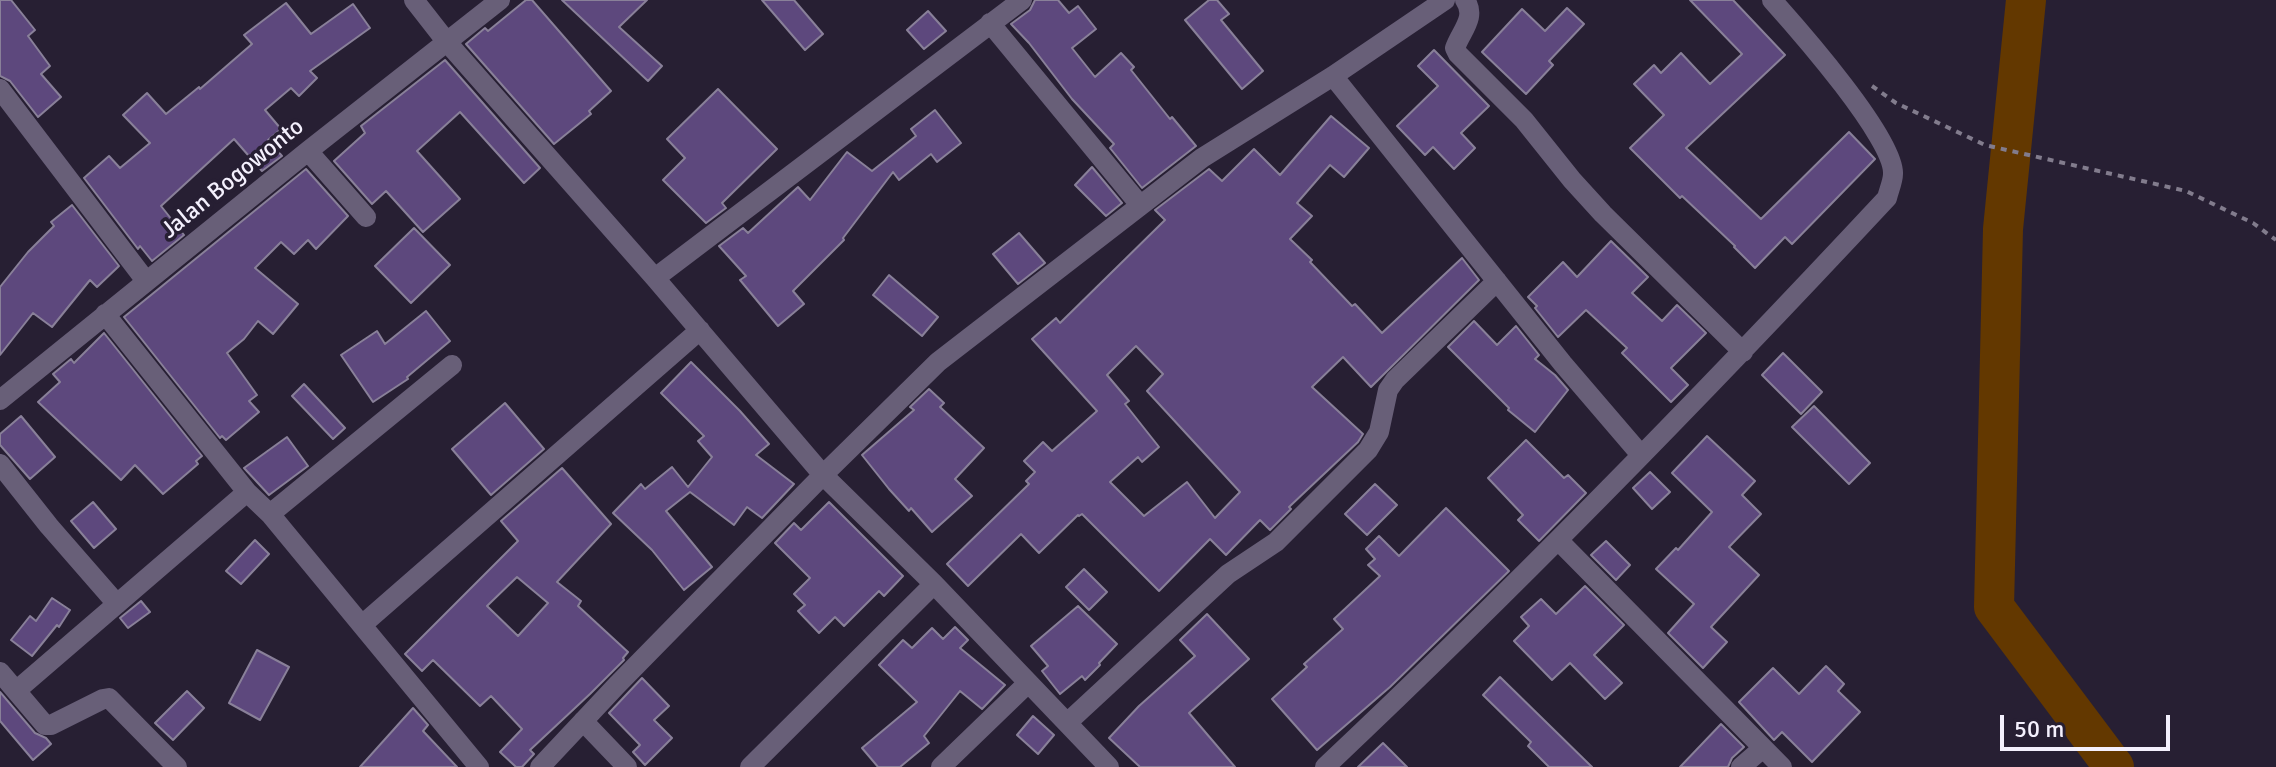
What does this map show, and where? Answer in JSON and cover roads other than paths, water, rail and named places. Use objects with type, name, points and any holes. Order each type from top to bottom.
[{"type":"street","points":[[414,0],[446,41],[823,475],[934,584],[1109,767]]},
{"type":"street","name":"Jalan Bogowonto","points":[[0,400],[500,0]]},
{"type":"street","points":[[655,278],[1022,0]]},
{"type":"street","points":[[540,767],[823,475],[938,362],[1202,158],[1333,76],[1445,0]]},
{"type":"street","points":[[1465,0],[1471,11],[1455,48],[1458,54],[1524,120],[1603,214],[1743,352]]},
{"type":"street","points":[[1325,767],[1558,540],[1743,352],[1887,198],[1894,172],[1883,143],[1823,58],[1772,0]]},
{"type":"street","points":[[990,23],[1140,205]]},
{"type":"street","points":[[1333,76],[1563,364],[1641,455]]},
{"type":"street","points":[[0,89],[146,281]]},
{"type":"street","points":[[308,151],[366,217]]},
{"type":"street","points":[[1067,723],[1228,574],[1276,542],[1368,450],[1379,432],[1388,390],[1395,380],[1497,281]]},
{"type":"street","points":[[105,314],[247,492],[270,514],[479,767]]},
{"type":"street","points":[[362,625],[700,330]]},
{"type":"street","points":[[270,514],[452,365]]},
{"type":"street","points":[[0,464],[117,604]]},
{"type":"street","points":[[17,690],[247,492]]},
{"type":"street","points":[[1558,540],[1782,767]]},
{"type":"street","points":[[750,767],[934,584]]},
{"type":"street","points":[[0,672],[45,725],[109,698],[177,767]]},
{"type":"street","points":[[941,767],[1028,683]]},
{"type":"street","points":[[583,721],[627,767]]},
{"type":"street","points":[[1741,767],[1763,748]]},
{"type":"waterway","points":[[2026,0],[2003,229],[1994,607],[2114,767]]}]
